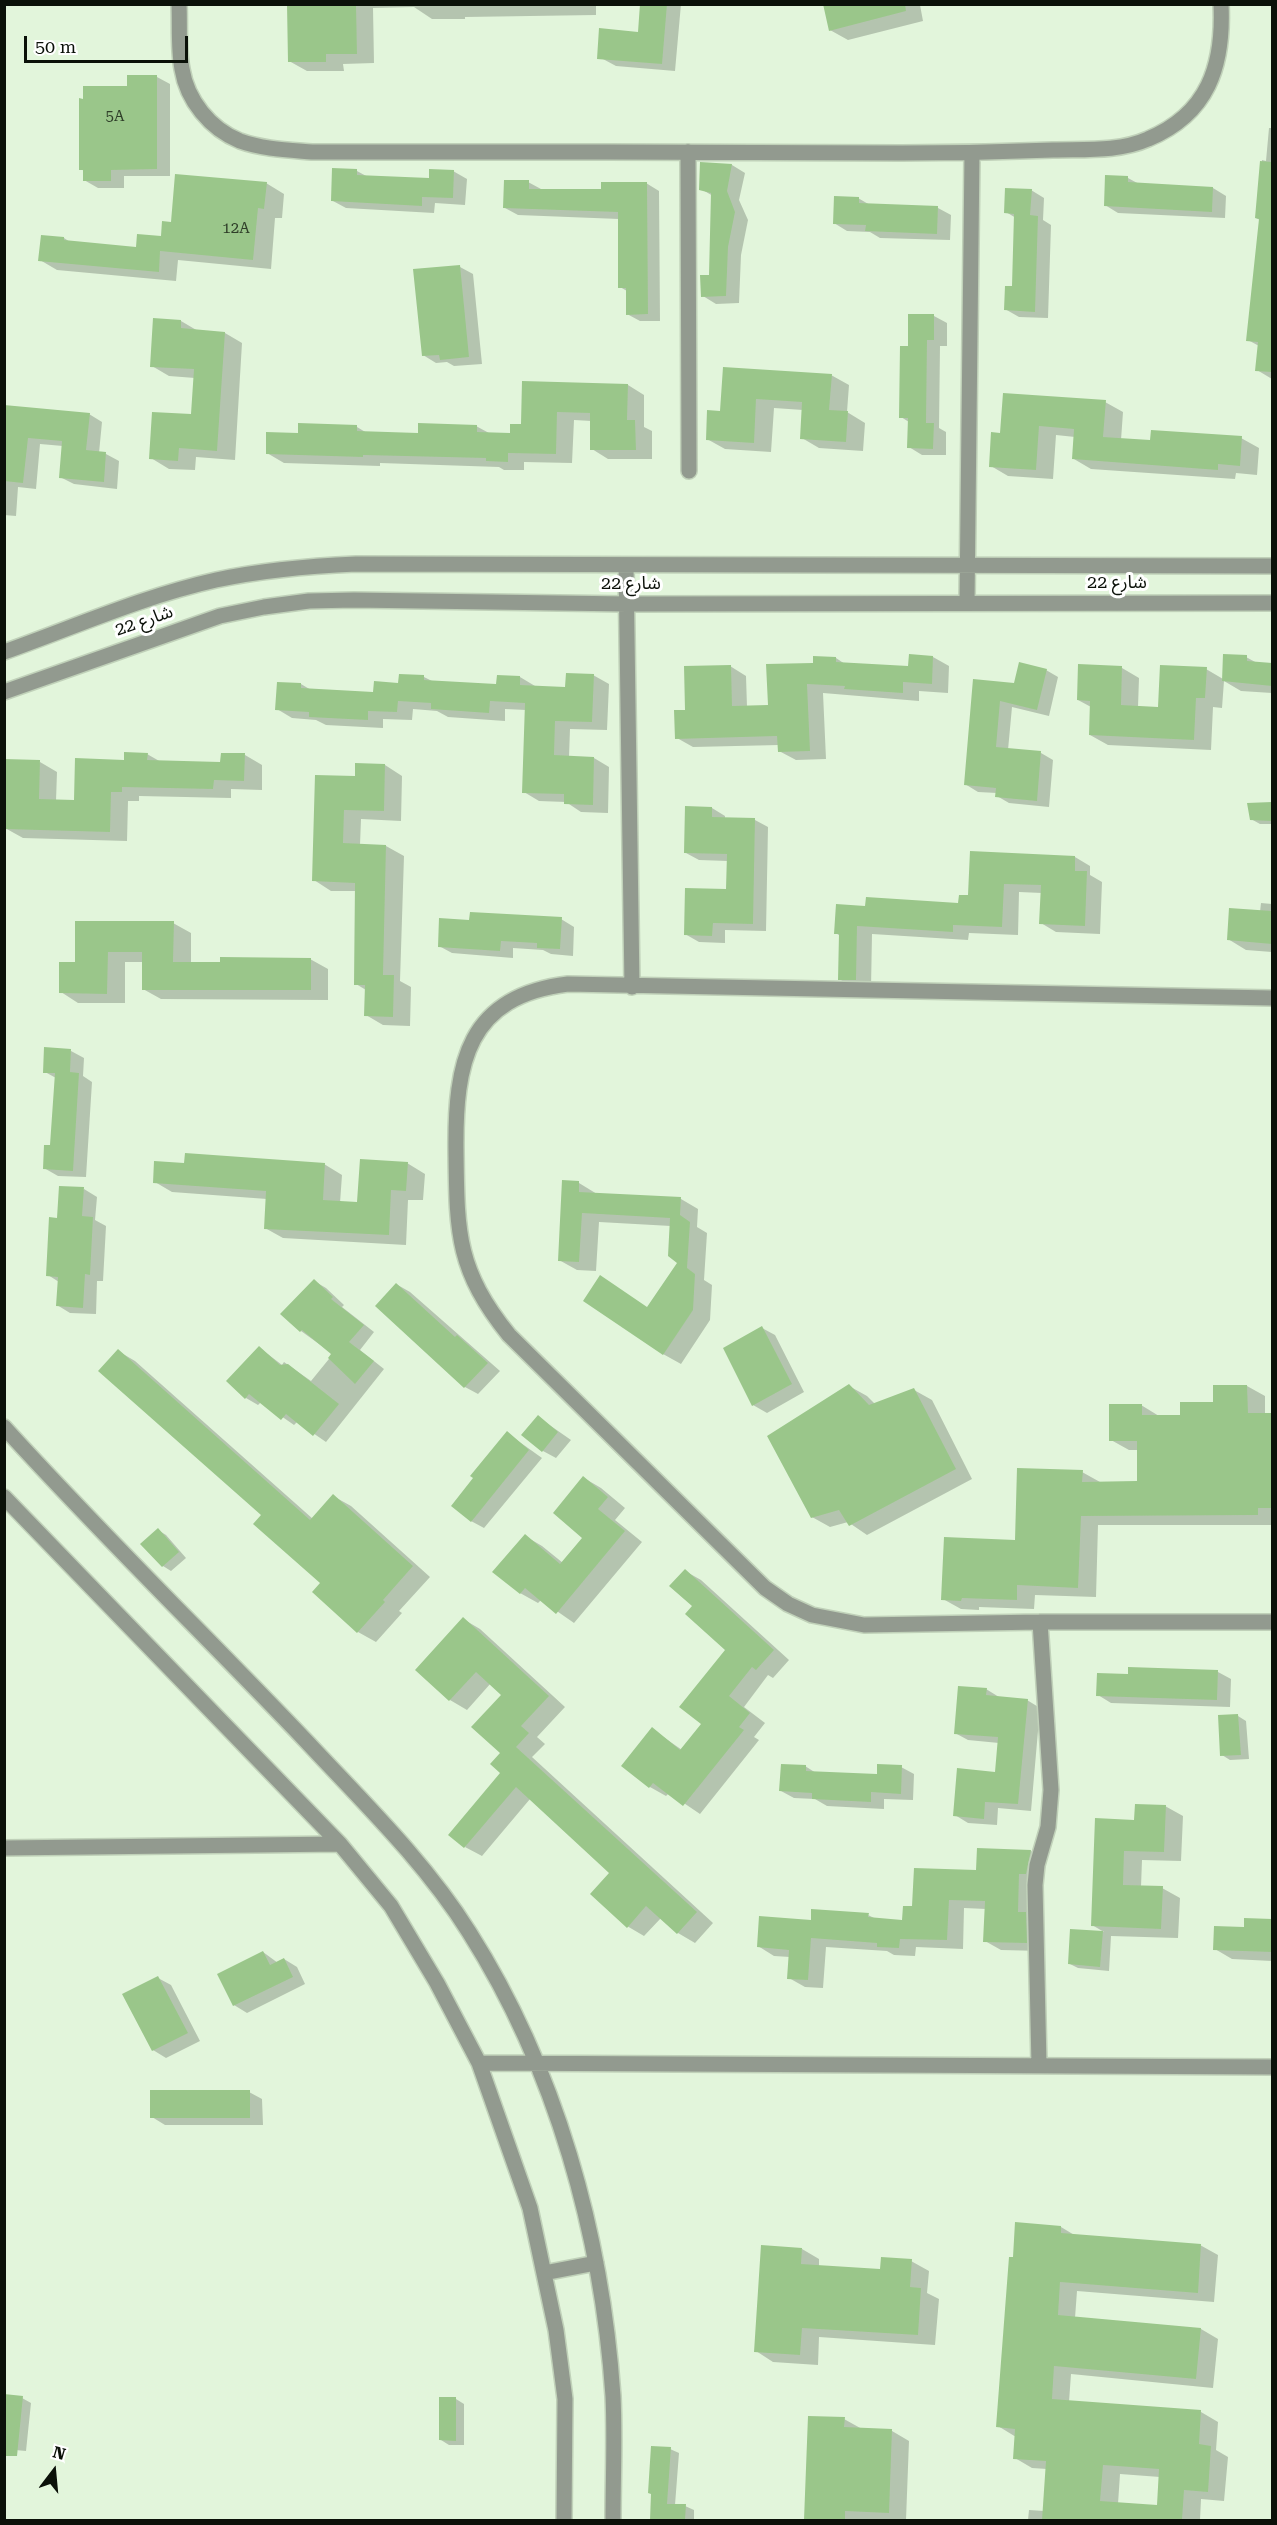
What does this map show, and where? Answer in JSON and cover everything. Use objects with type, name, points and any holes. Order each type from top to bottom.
[{"type":"street","points":[[179,4],[182,70],[191,98],[207,120],[239,140],[270,148],[312,152],[972,153],[1108,148],[1146,140],[1178,122],[1203,96],[1218,63],[1222,27],[1221,4]]},
{"type":"street","points":[[688,152],[689,471]]},
{"type":"street","points":[[968,602],[972,153]]},
{"type":"street","name":"شارع 22","points":[[4,652],[143,602],[213,581],[260,572],[356,564],[1272,566]]},
{"type":"street","points":[[626,565],[632,987]]},
{"type":"street","name":"شارع 22","points":[[4,692],[220,616],[309,601],[627,604],[1272,603]]},
{"type":"street","points":[[1272,998],[568,984],[543,987],[519,996],[497,1010],[480,1028],[465,1054],[458,1082],[455,1114],[456,1208],[460,1242],[470,1276],[487,1307],[509,1335],[757,1581],[788,1604],[812,1615],[864,1625],[1272,1622]]},
{"type":"street","points":[[4,1427],[295,1730],[418,1862],[469,1931],[511,2006],[538,2063],[578,2184],[596,2263],[613,2397],[613,2520]]},
{"type":"street","points":[[4,1497],[340,1844],[391,1906],[437,1983],[479,2063],[530,2208],[556,2330],[565,2399],[564,2520]]},
{"type":"street","points":[[1039,2065],[1035,1886],[1041,1846],[1048,1827],[1051,1790],[1040,1622]]},
{"type":"street","points":[[4,1848],[340,1844]]},
{"type":"street","points":[[479,2063],[1272,2067]]},
{"type":"street","points":[[544,2273],[596,2263]]},
{"type":"building","points":[[287,4],[356,4],[357,54],[326,54],[326,62],[288,62]]},
{"type":"building","points":[[640,4],[667,4],[662,64],[597,59],[599,28],[638,32]]},
{"type":"building","points":[[823,4],[905,4],[906,11],[829,31]]},
{"type":"building","points":[[127,75],[157,75],[157,169],[111,170],[111,181],[83,181],[83,170],[79,170],[79,98],[83,99],[83,86],[127,86]]},
{"type":"building","points":[[1260,161],[1272,162],[1272,372],[1255,371],[1258,342],[1246,341],[1259,219],[1255,218]]},
{"type":"building","points":[[700,162],[732,164],[727,191],[735,212],[728,247],[726,296],[701,297],[700,275],[709,275],[711,193],[699,190]]},
{"type":"building","points":[[332,168],[357,169],[357,175],[429,178],[429,169],[454,170],[453,198],[422,197],[422,206],[331,201]]},
{"type":"building","points":[[175,174],[267,182],[264,209],[258,208],[253,260],[160,251],[159,272],[38,261],[41,235],[64,237],[64,240],[136,247],[137,234],[161,236],[162,221],[171,222]]},
{"type":"building","points":[[1105,175],[1128,176],[1128,182],[1213,187],[1212,212],[1104,206]]},
{"type":"building","points":[[504,180],[529,180],[529,189],[601,189],[601,182],[647,182],[648,314],[626,315],[626,288],[618,288],[618,212],[503,208]]},
{"type":"building","points":[[1005,188],[1032,189],[1030,215],[1038,216],[1035,312],[1004,310],[1005,286],[1012,286],[1014,214],[1004,213]]},
{"type":"building","points":[[834,196],[859,197],[859,203],[938,206],[937,234],[865,231],[866,225],[833,224]]},
{"type":"building","points":[[460,265],[469,357],[440,360],[439,355],[422,356],[413,269]]},
{"type":"building","points":[[908,314],[934,314],[934,340],[927,340],[926,423],[934,423],[933,449],[907,448],[908,418],[899,418],[900,346],[908,346]]},
{"type":"building","points":[[153,318],[181,320],[181,328],[225,332],[217,451],[179,448],[178,461],[149,459],[152,412],[191,414],[194,369],[150,367]]},
{"type":"building","points":[[723,367],[832,374],[829,410],[848,411],[846,442],[800,439],[802,402],[756,399],[754,443],[706,440],[707,410],[720,411]]},
{"type":"building","points":[[522,381],[628,384],[627,420],[635,420],[636,450],[590,450],[590,413],[557,412],[556,454],[508,453],[508,462],[486,461],[486,458],[266,454],[266,432],[298,433],[298,423],[357,425],[357,431],[418,433],[418,423],[477,425],[477,432],[510,433],[510,424],[521,424]]},
{"type":"building","points":[[1003,393],[1106,400],[1103,437],[1150,440],[1151,430],[1242,436],[1240,466],[1218,464],[1218,470],[1072,459],[1074,429],[1039,426],[1036,470],[989,467],[991,432],[1000,433]]},
{"type":"building","points":[[4,405],[90,413],[86,450],[106,452],[104,482],[59,478],[62,441],[28,438],[23,483],[4,481]]},
{"type":"building","points":[[909,654],[933,656],[932,684],[903,682],[903,693],[807,684],[810,751],[778,752],[777,736],[675,739],[674,710],[685,710],[684,666],[731,665],[732,706],[768,705],[766,664],[813,663],[813,656],[836,657],[836,662],[908,666]]},
{"type":"building","points":[[1223,654],[1247,655],[1247,661],[1272,663],[1272,686],[1222,681]]},
{"type":"building","points":[[1019,662],[1047,669],[1037,710],[1000,701],[996,747],[1041,751],[1037,801],[995,797],[996,788],[964,785],[973,679],[1014,683]]},
{"type":"building","points":[[1078,664],[1122,666],[1121,705],[1158,707],[1160,665],[1207,667],[1205,698],[1196,698],[1194,740],[1089,735],[1090,701],[1077,700]]},
{"type":"building","points":[[566,673],[594,674],[592,722],[555,721],[554,755],[594,757],[593,805],[564,804],[564,794],[522,793],[525,703],[490,701],[489,713],[431,709],[431,703],[398,701],[397,712],[368,711],[368,720],[309,717],[309,712],[275,710],[277,682],[301,683],[301,688],[373,692],[374,681],[398,683],[399,674],[424,675],[424,680],[496,684],[497,675],[520,676],[520,685],[565,687]]},
{"type":"building","points":[[124,752],[148,753],[147,760],[220,762],[221,753],[245,753],[244,781],[214,780],[213,789],[122,787],[122,792],[111,792],[110,832],[4,829],[4,759],[40,760],[39,799],[74,800],[75,758],[124,760]]},
{"type":"building","points":[[355,763],[385,764],[384,811],[344,810],[343,843],[386,845],[383,975],[394,975],[393,1017],[364,1016],[365,985],[354,985],[355,883],[312,881],[315,775],[355,776]]},
{"type":"building","points":[[1272,802],[1272,821],[1250,820],[1247,803]]},
{"type":"building","points":[[685,806],[712,807],[712,817],[755,818],[753,924],[713,923],[712,936],[684,935],[685,888],[726,889],[727,854],[684,853]]},
{"type":"building","points":[[970,851],[1075,856],[1075,871],[1087,871],[1085,926],[1039,924],[1041,885],[1004,884],[1002,927],[953,925],[953,932],[857,926],[856,980],[838,980],[839,934],[834,934],[836,904],[865,906],[866,897],[958,903],[959,895],[968,895]]},
{"type":"building","points":[[1229,908],[1272,911],[1272,944],[1227,940]]},
{"type":"building","points":[[470,912],[562,917],[560,949],[537,948],[537,943],[501,941],[500,951],[438,947],[439,918],[469,920]]},
{"type":"building","points":[[75,921],[174,921],[173,962],[220,962],[220,957],[311,958],[311,990],[142,990],[142,952],[108,952],[107,994],[59,993],[59,962],[75,962]]},
{"type":"building","points":[[44,1047],[71,1049],[70,1072],[79,1073],[73,1171],[43,1169],[44,1145],[50,1145],[55,1073],[43,1073]]},
{"type":"building","points":[[185,1153],[325,1163],[323,1200],[357,1202],[360,1159],[408,1162],[406,1191],[391,1190],[389,1235],[264,1229],[266,1191],[153,1183],[154,1161],[184,1163]]},
{"type":"building","points":[[562,1180],[579,1181],[579,1192],[681,1197],[680,1215],[690,1222],[687,1268],[695,1274],[693,1310],[663,1355],[583,1301],[600,1275],[647,1307],[677,1263],[668,1256],[670,1218],[582,1213],[579,1262],[558,1261]]},
{"type":"building","points":[[59,1186],[84,1187],[82,1216],[93,1217],[90,1275],[85,1274],[83,1308],[56,1306],[58,1277],[46,1276],[49,1217],[57,1218]]},
{"type":"building","points":[[314,1279],[333,1297],[331,1299],[364,1325],[349,1342],[374,1361],[355,1384],[328,1358],[331,1354],[302,1330],[300,1332],[280,1314]]},
{"type":"building","points":[[396,1283],[455,1337],[457,1335],[488,1363],[464,1388],[375,1306]]},
{"type":"building","points":[[762,1326],[792,1384],[752,1406],[723,1348]]},
{"type":"building","points":[[259,1346],[280,1365],[288,1364],[339,1404],[313,1436],[286,1414],[281,1420],[249,1394],[245,1399],[226,1381]]},
{"type":"building","points":[[118,1349],[310,1520],[333,1494],[413,1566],[357,1633],[312,1592],[320,1583],[253,1524],[261,1515],[98,1371]]},
{"type":"building","points":[[849,1384],[869,1405],[914,1388],[956,1469],[849,1526],[839,1510],[811,1518],[767,1436]]},
{"type":"building","points":[[1213,1385],[1247,1385],[1248,1413],[1272,1413],[1272,1508],[1258,1508],[1258,1515],[1081,1516],[1078,1588],[1017,1585],[1017,1600],[962,1598],[961,1601],[941,1600],[944,1537],[1015,1540],[1017,1468],[1083,1470],[1082,1482],[1137,1481],[1137,1441],[1109,1441],[1109,1404],[1142,1404],[1142,1415],[1180,1415],[1180,1402],[1213,1402]]},
{"type":"building","points":[[538,1415],[558,1432],[542,1452],[521,1435]]},
{"type":"building","points":[[507,1431],[529,1450],[471,1522],[451,1506],[473,1478],[470,1476]]},
{"type":"building","points":[[583,1476],[608,1497],[598,1509],[625,1531],[556,1614],[525,1588],[520,1594],[492,1572],[525,1534],[560,1564],[582,1538],[553,1513]]},
{"type":"building","points":[[158,1528],[179,1552],[162,1567],[140,1544]]},
{"type":"building","points":[[685,1569],[774,1650],[756,1670],[752,1667],[729,1696],[750,1713],[739,1727],[744,1730],[683,1806],[653,1783],[649,1788],[621,1766],[652,1727],[680,1750],[701,1724],[679,1707],[725,1650],[685,1614],[692,1606],[669,1586]]},
{"type":"building","points":[[463,1617],[549,1696],[521,1726],[529,1733],[516,1747],[697,1912],[677,1934],[646,1906],[627,1928],[590,1894],[609,1873],[516,1787],[464,1848],[448,1835],[500,1773],[490,1764],[500,1753],[471,1727],[501,1695],[476,1672],[449,1701],[415,1670]]},
{"type":"building","points":[[1128,1667],[1218,1670],[1217,1700],[1096,1696],[1097,1673],[1128,1674]]},
{"type":"building","points":[[958,1686],[987,1688],[986,1695],[1028,1699],[1018,1804],[985,1802],[984,1819],[953,1816],[957,1768],[995,1772],[998,1737],[954,1734]]},
{"type":"building","points":[[1238,1714],[1241,1755],[1220,1756],[1218,1715]]},
{"type":"building","points":[[781,1764],[806,1765],[806,1771],[877,1774],[877,1764],[902,1765],[901,1794],[871,1792],[871,1802],[812,1799],[812,1793],[779,1791]]},
{"type":"building","points":[[1135,1804],[1166,1805],[1164,1852],[1124,1851],[1123,1885],[1163,1886],[1161,1929],[1091,1926],[1095,1818],[1134,1820]]},
{"type":"building","points":[[977,1848],[1031,1850],[1026,1874],[1019,1874],[1018,1912],[1026,1912],[1027,1943],[983,1942],[985,1901],[949,1900],[947,1940],[900,1939],[899,1948],[877,1947],[877,1943],[811,1938],[808,1980],[787,1979],[789,1950],[757,1947],[759,1916],[811,1920],[811,1909],[869,1913],[868,1917],[902,1920],[903,1906],[912,1906],[914,1868],[976,1870]]},
{"type":"building","points":[[1244,1918],[1272,1919],[1272,1952],[1213,1950],[1214,1926],[1244,1927]]},
{"type":"building","points":[[1070,1929],[1103,1931],[1100,1967],[1068,1964]]},
{"type":"building","points":[[263,1951],[270,1965],[284,1958],[293,1977],[233,2006],[217,1974]]},
{"type":"building","points":[[158,1976],[188,2033],[152,2051],[122,1994]]},
{"type":"building","points":[[150,2090],[250,2090],[250,2118],[150,2118]]},
{"type":"building","points":[[1015,2222],[1061,2226],[1061,2233],[1201,2244],[1198,2293],[1060,2282],[1058,2315],[1201,2328],[1196,2379],[1054,2366],[1052,2399],[1201,2410],[1199,2444],[1211,2446],[1208,2492],[1184,2490],[1182,2520],[1042,2520],[1046,2461],[1013,2459],[1015,2429],[996,2427],[1009,2257],[1013,2257]],"holes":[[[1103,2465],[1159,2469],[1157,2505],[1100,2501]]]},
{"type":"building","points":[[761,2245],[802,2248],[801,2264],[880,2269],[881,2257],[912,2259],[910,2287],[921,2288],[918,2335],[802,2328],[800,2355],[754,2352]]},
{"type":"building","points":[[4,2394],[23,2396],[17,2456],[4,2456]]},
{"type":"building","points":[[439,2397],[456,2397],[456,2441],[439,2440]]},
{"type":"building","points":[[808,2416],[845,2417],[844,2427],[892,2429],[889,2513],[845,2511],[845,2520],[804,2520]]},
{"type":"building","points":[[651,2446],[671,2447],[667,2504],[686,2504],[685,2520],[650,2520],[651,2494],[648,2493]]}]
